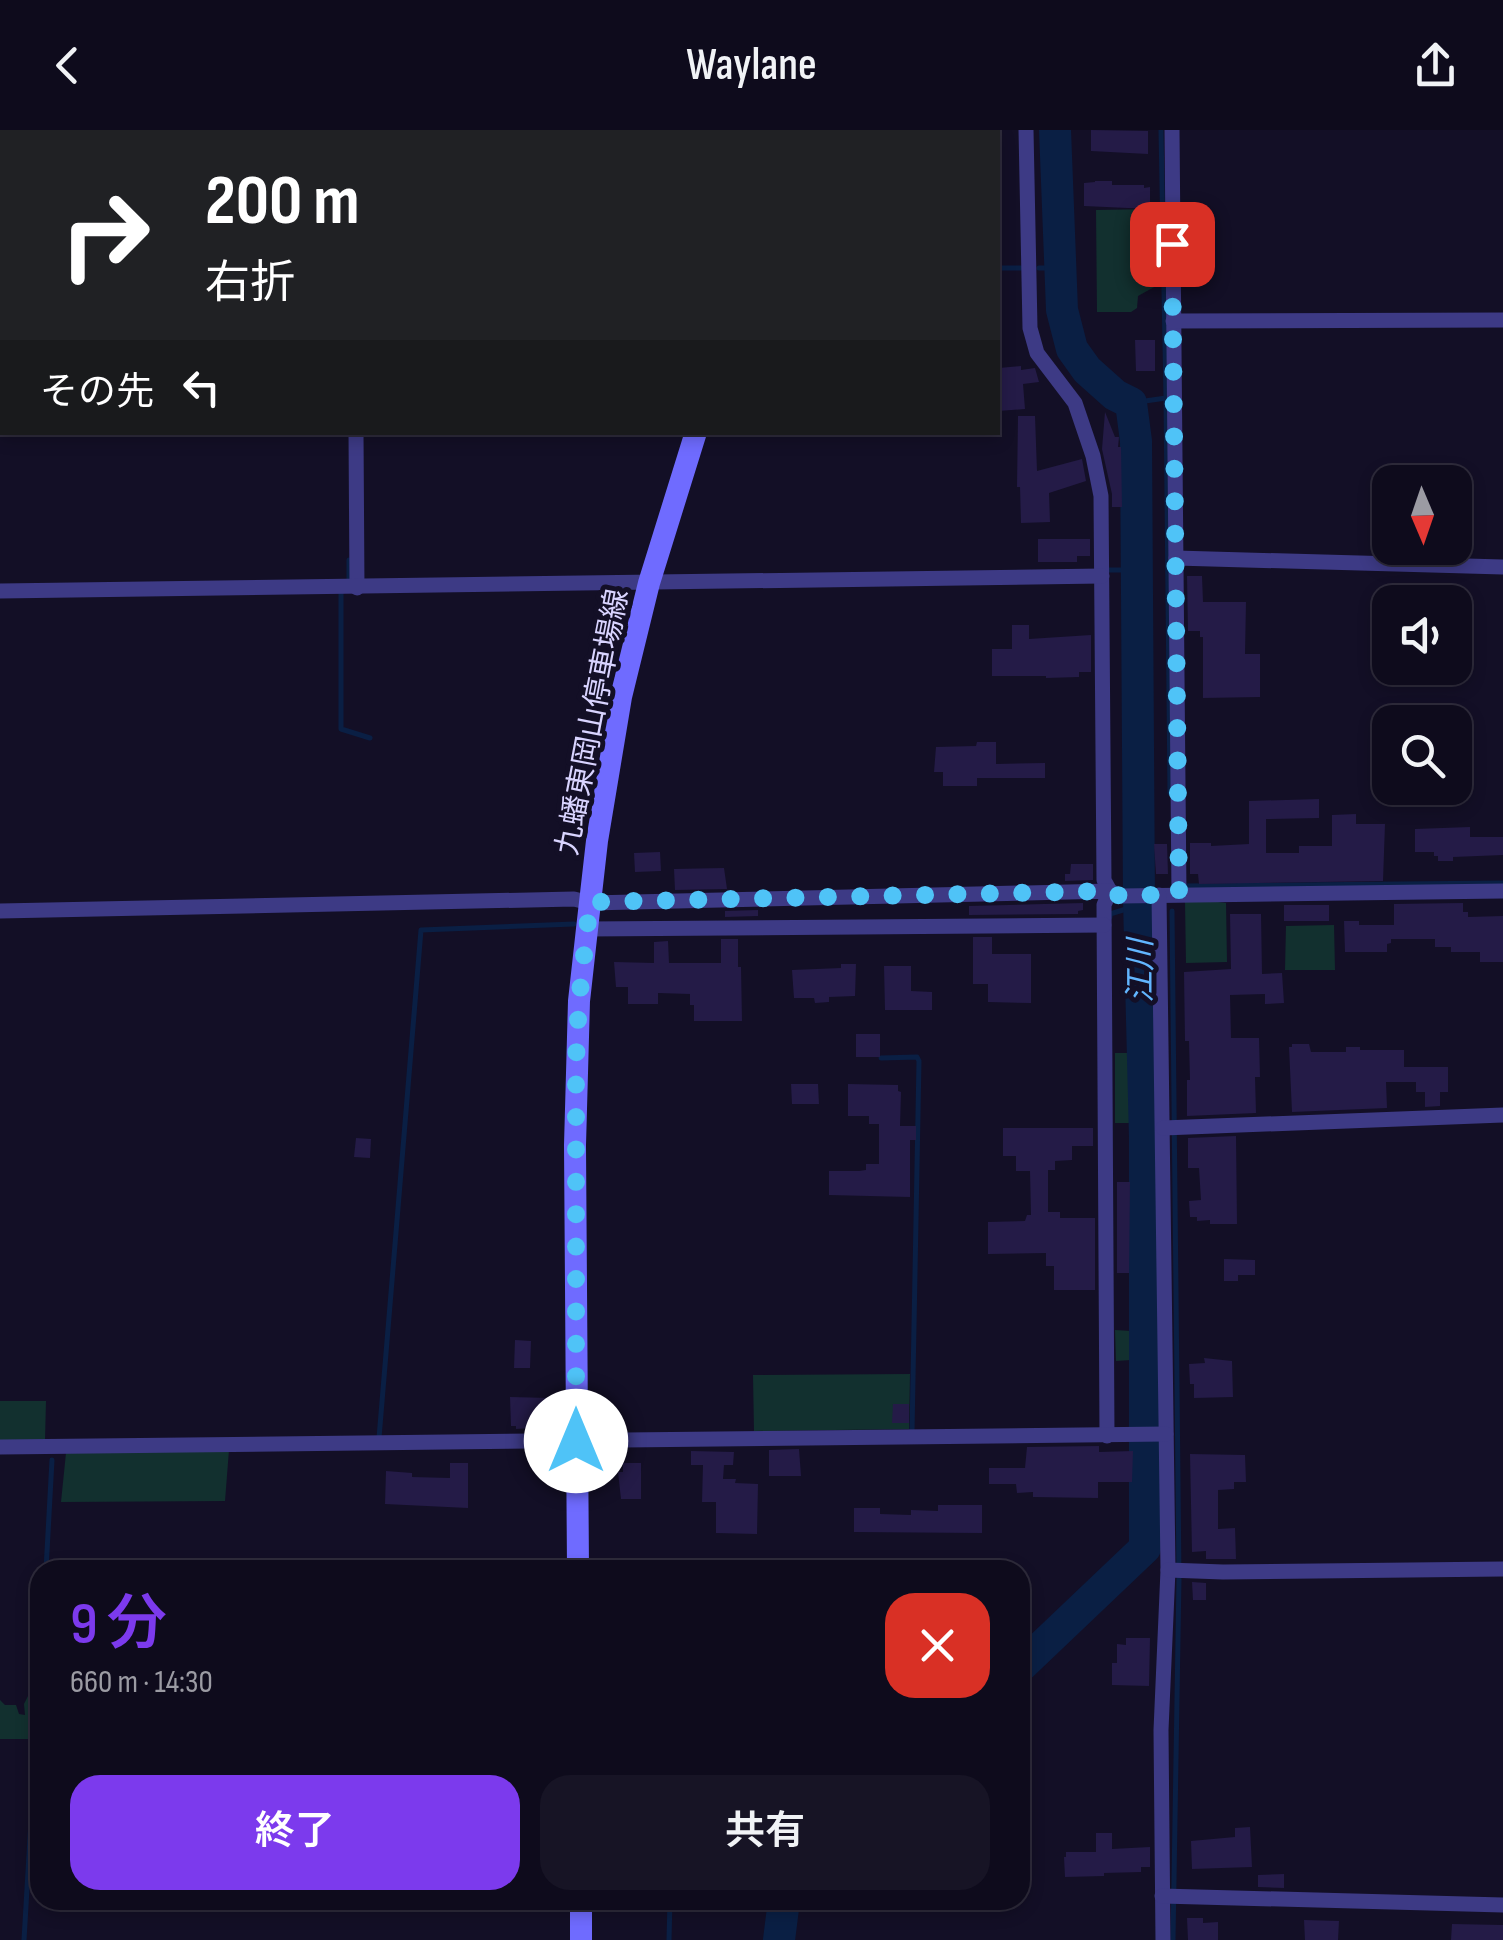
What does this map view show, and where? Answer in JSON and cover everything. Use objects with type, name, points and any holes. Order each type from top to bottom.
[{"type":"main road","name":"九蟠東岡山停車場線","points":[[578,1560],[576,1060],[587,929],[621,697],[649,582],[695,435]]},
{"type":"main road","points":[[581,1910],[581,1940]]},
{"type":"street","points":[[1026,130],[1030,328],[1037,354],[1075,403],[1093,456],[1101,496],[1104,880],[1115,894]]},
{"type":"street","points":[[1172,130],[1179,894]]},
{"type":"street","points":[[1173,321],[1503,320]]},
{"type":"street","points":[[356,435],[357,583]]},
{"type":"street","points":[[1176,558],[1503,567]]},
{"type":"street","points":[[0,592],[357,583],[1102,576]]},
{"type":"street","points":[[0,912],[554,900],[1503,891]]},
{"type":"street","points":[[1107,1432],[1104,906],[1115,894]]},
{"type":"street","points":[[1155,895],[1170,1128],[1166,1434],[1177,1569],[1161,1730],[1170,1896],[1162,1940]]},
{"type":"street","points":[[587,929],[1104,918]]},
{"type":"street","points":[[1170,1128],[1503,1115]]},
{"type":"street","points":[[0,1447],[1166,1434]]},
{"type":"street","points":[[1177,1569],[1503,1569]]},
{"type":"street","points":[[1170,1896],[1503,1905]]},
{"type":"green space","points":[[1156,209],[1156,286],[1138,296],[1137,308],[1131,312],[1097,312],[1096,210]]},
{"type":"green space","points":[[1185,902],[1226,903],[1227,962],[1186,963]]},
{"type":"green space","points":[[1334,925],[1335,970],[1285,970],[1286,926]]},
{"type":"green space","points":[[1115,1053],[1130,1053],[1130,1123],[1115,1123]]},
{"type":"green space","points":[[1115,1330],[1131,1331],[1131,1360],[1116,1361]]},
{"type":"green space","points":[[910,1374],[909,1429],[754,1431],[753,1375]]},
{"type":"green space","points":[[0,1401],[46,1401],[45,1440],[0,1440]]},
{"type":"green space","points":[[229,1450],[225,1501],[61,1502],[66,1453]]},
{"type":"green space","points":[[30,1692],[30,1739],[0,1739],[0,1700],[5,1705],[16,1705],[19,1714],[25,1715],[24,1704]]},
{"type":"building","points":[[1091,130],[1148,131],[1148,154],[1091,151]]},
{"type":"building","points":[[1084,183],[1150,187],[1150,209],[1084,206]]},
{"type":"building","points":[[1135,340],[1155,340],[1155,371],[1136,371]]},
{"type":"building","points":[[1000,368],[1035,368],[1039,382],[1023,384],[1025,409],[1000,411]]},
{"type":"building","points":[[1105,412],[1121,447],[1122,507],[1112,507],[1102,449]]},
{"type":"building","points":[[1018,416],[1035,416],[1037,471],[1082,459],[1086,481],[1049,493],[1050,522],[1021,523]]},
{"type":"building","points":[[1038,539],[1090,539],[1090,556],[1077,556],[1077,562],[1038,562]]},
{"type":"building","points":[[1187,576],[1202,576],[1203,602],[1246,602],[1245,654],[1260,654],[1260,697],[1203,698],[1203,637],[1200,631],[1188,631]]},
{"type":"building","points":[[1012,625],[1029,625],[1029,639],[1091,635],[1091,672],[1079,672],[1079,677],[992,676],[992,649],[1012,649]]},
{"type":"building","points":[[977,742],[996,742],[996,764],[1045,763],[1045,778],[977,778],[977,786],[943,786],[943,772],[934,772],[936,747],[976,746]]},
{"type":"building","points":[[1319,799],[1319,818],[1266,819],[1266,853],[1299,853],[1299,846],[1332,846],[1332,815],[1356,814],[1356,824],[1385,824],[1383,881],[1199,884],[1198,874],[1190,874],[1190,843],[1249,844],[1249,801]]},
{"type":"building","points":[[1470,827],[1470,837],[1503,837],[1503,855],[1438,861],[1434,852],[1415,852],[1415,829]]},
{"type":"building","points":[[1154,844],[1167,844],[1168,874],[1156,874]]},
{"type":"building","points":[[660,852],[661,871],[635,872],[634,853]]},
{"type":"building","points":[[1071,864],[1093,864],[1093,880],[1065,881]]},
{"type":"building","points":[[724,868],[727,889],[675,890],[674,869]]},
{"type":"building","points":[[1083,903],[1078,914],[969,915],[969,906]]},
{"type":"building","points":[[1463,903],[1463,912],[1468,912],[1468,917],[1503,916],[1503,962],[1480,962],[1480,952],[1451,952],[1451,947],[1435,947],[1435,939],[1391,939],[1387,952],[1345,952],[1344,921],[1394,925],[1394,904]]},
{"type":"building","points":[[1284,905],[1329,905],[1329,921],[1284,921]]},
{"type":"building","points":[[758,910],[758,916],[725,917],[725,911]]},
{"type":"building","points":[[1230,914],[1261,914],[1262,974],[1282,973],[1284,1003],[1265,1004],[1265,994],[1230,995],[1231,1038],[1259,1038],[1256,1113],[1187,1116],[1190,1080],[1184,972],[1231,969]]},
{"type":"building","points":[[973,937],[992,937],[992,954],[1031,954],[1031,1003],[988,1002],[988,984],[973,984]]},
{"type":"building","points":[[721,939],[738,939],[742,1021],[694,1021],[690,994],[658,993],[658,1004],[628,1004],[628,987],[616,987],[614,962],[654,963],[654,942],[668,941],[669,963],[721,963]]},
{"type":"building","points":[[841,964],[856,964],[855,996],[829,997],[829,1002],[815,1003],[814,998],[794,998],[792,970],[841,968]]},
{"type":"building","points":[[884,966],[911,966],[911,991],[932,992],[932,1010],[885,1010]]},
{"type":"building","points":[[856,1034],[880,1034],[880,1057],[856,1057]]},
{"type":"building","points":[[1292,1044],[1309,1044],[1311,1052],[1346,1052],[1346,1047],[1404,1050],[1404,1067],[1448,1067],[1448,1092],[1440,1092],[1440,1106],[1425,1107],[1425,1092],[1416,1092],[1416,1082],[1386,1082],[1387,1108],[1292,1112]]},
{"type":"building","points":[[791,1084],[818,1084],[819,1104],[792,1104]]},
{"type":"building","points":[[848,1084],[898,1085],[900,1126],[916,1126],[916,1140],[910,1140],[910,1197],[829,1195],[829,1171],[859,1171],[866,1170],[866,1164],[879,1164],[879,1124],[869,1124],[869,1116],[848,1116]]},
{"type":"building","points":[[1003,1128],[1093,1128],[1093,1146],[1072,1146],[1072,1160],[1055,1161],[1055,1170],[1048,1170],[1048,1212],[1060,1212],[1060,1218],[1095,1218],[1095,1290],[1054,1290],[1054,1266],[1046,1266],[1046,1253],[988,1254],[988,1222],[1025,1221],[1031,1215],[1030,1171],[1016,1171],[1016,1156],[1003,1156]]},
{"type":"building","points":[[1236,1136],[1237,1224],[1197,1221],[1197,1217],[1190,1217],[1189,1201],[1201,1200],[1199,1168],[1188,1168],[1188,1138]]},
{"type":"building","points":[[356,1138],[371,1139],[370,1158],[354,1157]]},
{"type":"building","points":[[1117,1182],[1130,1182],[1129,1273],[1117,1273]]},
{"type":"building","points":[[1224,1259],[1255,1260],[1255,1275],[1238,1275],[1238,1281],[1224,1281]]},
{"type":"building","points":[[515,1340],[531,1341],[530,1368],[514,1368]]},
{"type":"building","points":[[1204,1358],[1232,1361],[1233,1397],[1194,1398],[1189,1364],[1205,1363]]},
{"type":"building","points":[[510,1397],[551,1398],[548,1427],[511,1426]]},
{"type":"building","points":[[893,1404],[909,1404],[909,1423],[892,1423]]},
{"type":"building","points":[[1099,1446],[1099,1452],[1133,1451],[1132,1482],[1098,1482],[1098,1498],[1033,1497],[1033,1492],[1017,1493],[1016,1484],[989,1484],[989,1468],[1025,1468],[1027,1447]]},
{"type":"building","points":[[799,1449],[801,1476],[769,1476],[769,1450]]},
{"type":"building","points":[[691,1451],[734,1452],[733,1465],[724,1465],[723,1479],[758,1484],[757,1534],[716,1533],[716,1502],[702,1502],[703,1465],[691,1465]]},
{"type":"building","points":[[1190,1454],[1245,1455],[1246,1482],[1234,1482],[1234,1489],[1218,1490],[1218,1529],[1235,1528],[1236,1559],[1206,1559],[1206,1551],[1192,1552]]},
{"type":"building","points":[[450,1463],[468,1463],[468,1508],[385,1504],[386,1471],[412,1473],[412,1477],[450,1478]]},
{"type":"building","points":[[623,1463],[641,1463],[641,1499],[621,1499],[618,1472],[623,1472]]},
{"type":"building","points":[[938,1505],[982,1505],[982,1533],[854,1532],[854,1508],[880,1508],[880,1514],[911,1515],[911,1510],[938,1511]]},
{"type":"building","points":[[1192,1582],[1206,1583],[1206,1600],[1193,1600]]},
{"type":"building","points":[[1126,1638],[1150,1638],[1149,1686],[1112,1685],[1117,1644],[1126,1645]]},
{"type":"building","points":[[1250,1827],[1252,1867],[1192,1869],[1191,1841],[1235,1837],[1235,1828]]},
{"type":"building","points":[[1096,1833],[1112,1833],[1112,1849],[1150,1847],[1150,1867],[1141,1867],[1141,1872],[1065,1877],[1066,1852],[1096,1852]]},
{"type":"building","points":[[1284,1874],[1284,1888],[1258,1887],[1258,1875]]},
{"type":"building","points":[[1187,1918],[1218,1922],[1218,1940],[1188,1940]]},
{"type":"building","points":[[1304,1920],[1339,1921],[1338,1940],[1305,1940]]},
{"type":"building","points":[[1452,1924],[1503,1925],[1503,1940],[1451,1940]]},
{"type":"waterway","name":"江川","points":[[1030,1657],[1145,1548],[1145,1138],[1136,441],[1131,403],[1115,395],[1087,370],[1072,349],[1062,310],[1055,130]]},
{"type":"waterway","points":[[1131,403],[1166,398],[1161,130]]},
{"type":"waterway","points":[[1000,268],[1021,268]]},
{"type":"waterway","points":[[1039,268],[1060,268]]},
{"type":"waterway","points":[[1166,398],[1170,793]]},
{"type":"waterway","points":[[349,560],[349,582]]},
{"type":"waterway","points":[[1109,570],[1138,570]]},
{"type":"waterway","points":[[341,593],[341,729],[370,738]]},
{"type":"waterway","points":[[1183,886],[1503,883]]},
{"type":"waterway","points":[[1110,917],[1139,905]]},
{"type":"waterway","points":[[1172,911],[1179,1578],[1173,1940]]},
{"type":"waterway","points":[[379,1438],[421,930],[574,924]]},
{"type":"waterway","points":[[881,1058],[917,1057],[919,1061],[912,1432]]},
{"type":"waterway","points":[[47,1560],[52,1460]]},
{"type":"waterway","points":[[24,1940],[30,1838]]},
{"type":"waterway","points":[[669,1940],[670,1910]]},
{"type":"waterway","name":"江川","points":[[779,1940],[783,1910]]},
{"type":"route","points":[[576,1441],[576,1060],[590,902],[1110,891],[1120,896],[1179,894],[1172,244]]}]
